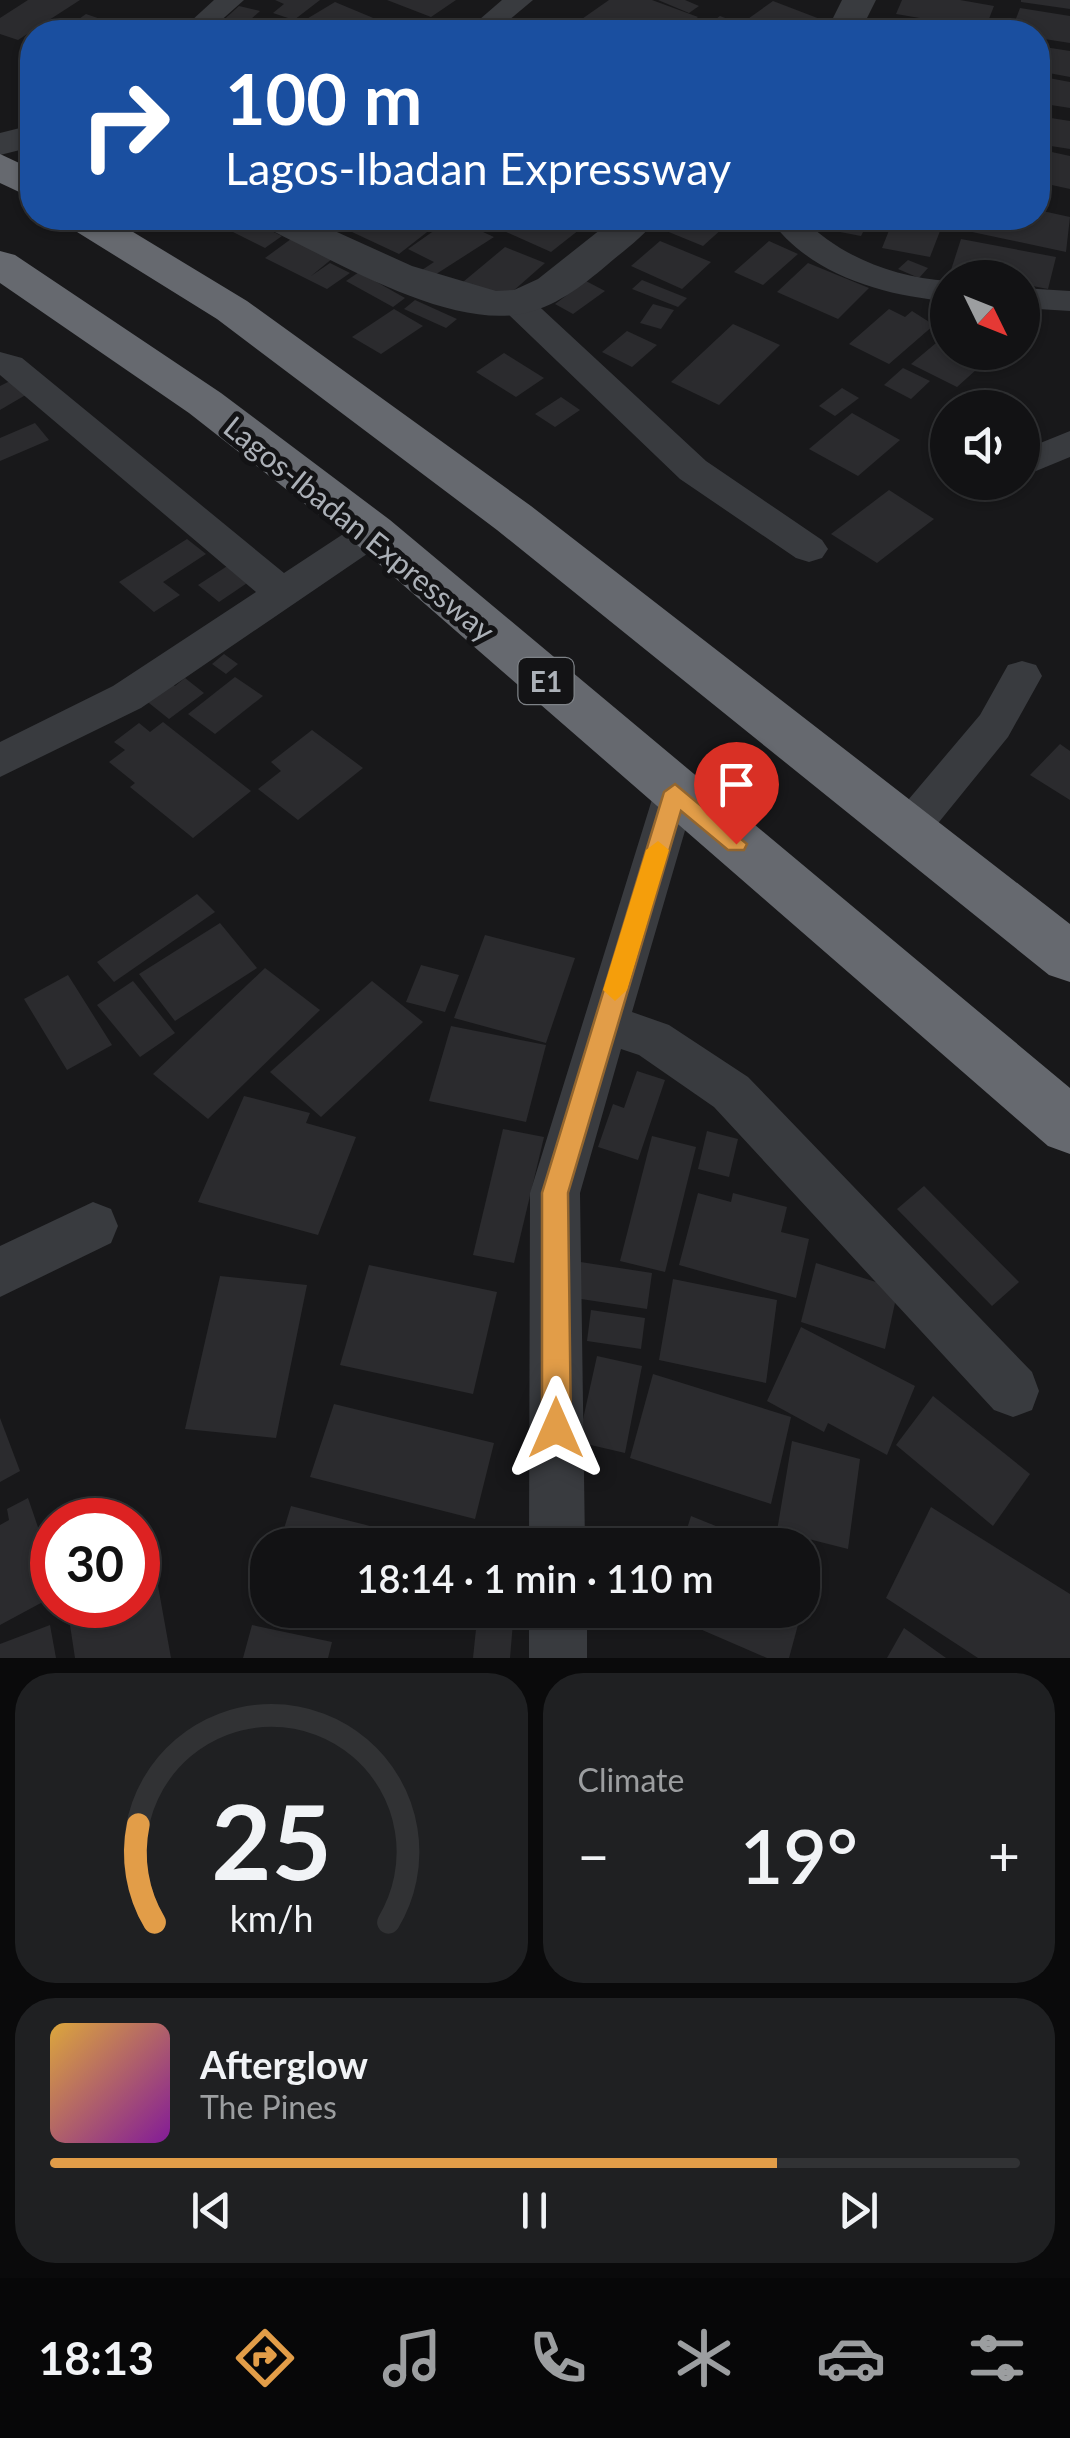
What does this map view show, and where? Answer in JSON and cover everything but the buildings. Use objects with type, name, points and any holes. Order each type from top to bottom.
[{"type":"highway","points":[[102,230],[232,310],[498,506],[1070,957]]},
{"type":"highway","name":"Lagos-Ibadan Expressway","points":[[0,264],[206,404],[373,532],[1070,1126]]},
{"type":"street","points":[[206,20],[230,0]]},
{"type":"street","points":[[493,20],[519,0]]},
{"type":"street","points":[[302,230],[452,298],[517,304],[558,282],[623,230]]},
{"type":"street","points":[[800,230],[834,258],[911,290],[930,291]]},
{"type":"street","points":[[1040,299],[1070,300]]},
{"type":"street","points":[[517,304],[694,470],[809,549]]},
{"type":"street","points":[[3,367],[280,590]]},
{"type":"street","points":[[1040,457],[1070,442]]},
{"type":"street","points":[[0,762],[128,697],[280,590],[373,532]]},
{"type":"street","points":[[907,831],[994,726],[1022,676]]},
{"type":"street","points":[[557,1528],[555,1193],[675,792]]},
{"type":"street","points":[[605,1024],[653,1039],[731,1092],[1013,1391]]},
{"type":"street","points":[[0,1272],[93,1226]]},
{"type":"street","points":[[558,1628],[558,1658]]},
{"type":"slow traffic","points":[[615,990],[658,850]]},
{"type":"route","points":[[556,1428],[555,1193],[675,792],[736,844]]}]
